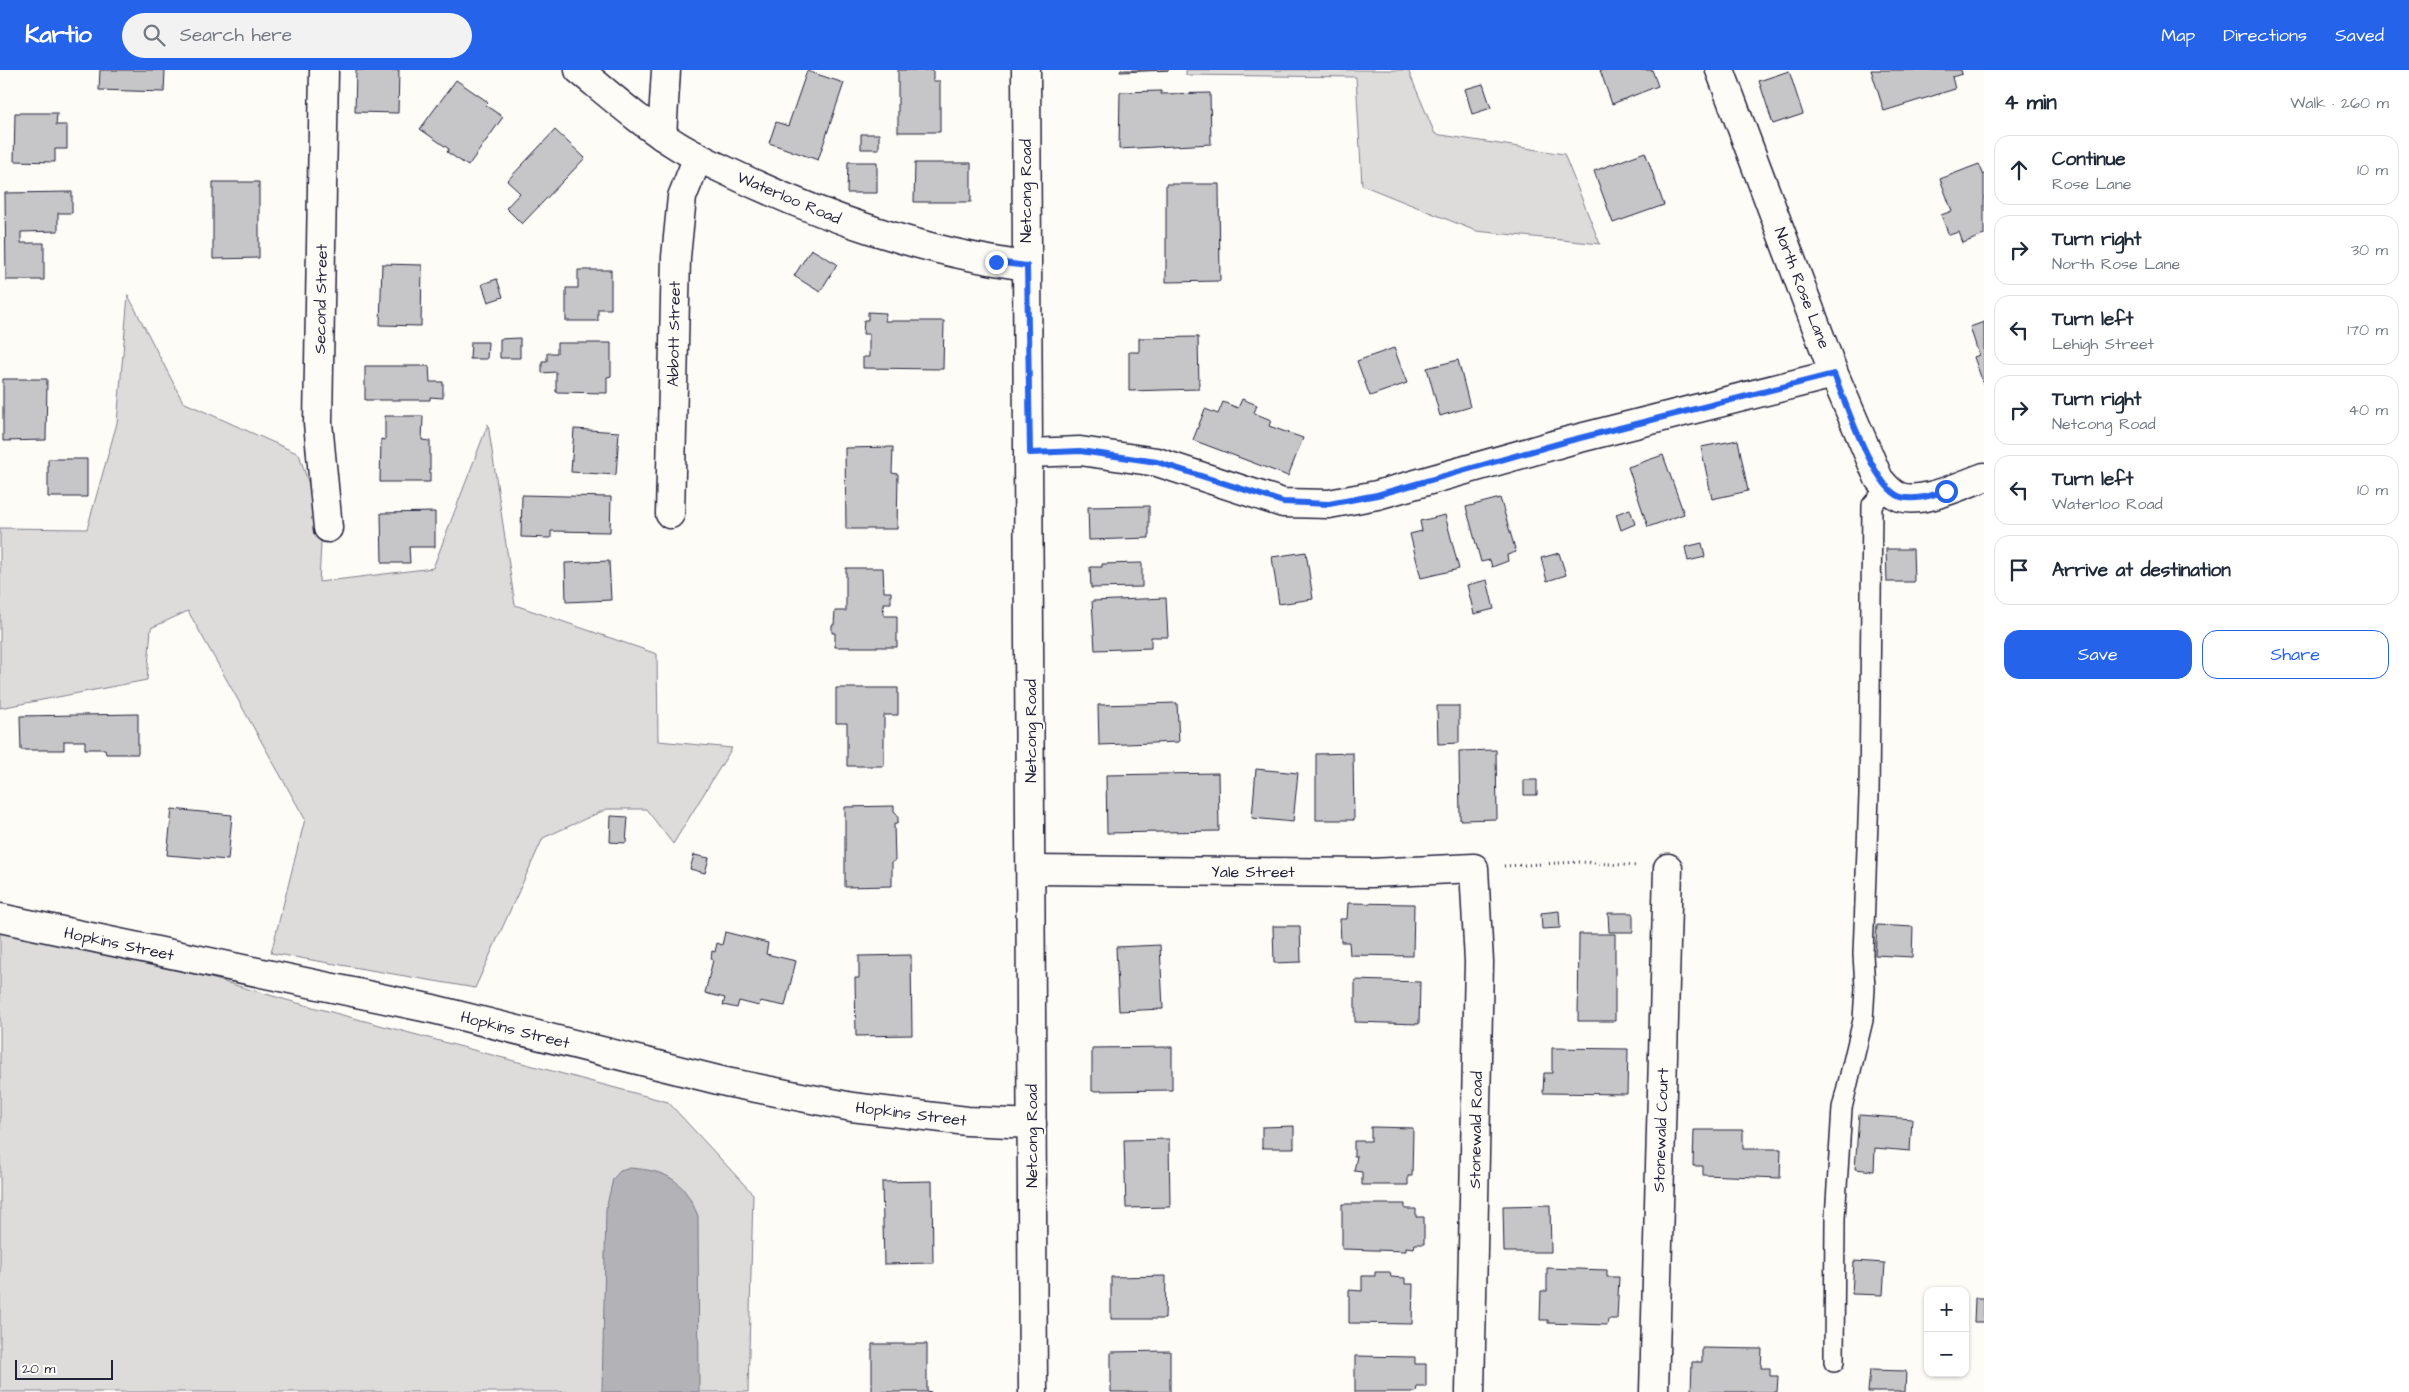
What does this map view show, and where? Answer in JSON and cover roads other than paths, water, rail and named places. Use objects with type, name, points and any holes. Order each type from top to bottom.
[{"type":"street","name":"Second Street","points":[[324,70],[318,423],[328,528]]},
{"type":"street","name":"Waterloo Road","points":[[579,70],[662,136],[698,157],[759,186],[866,229],[996,262],[1027,266]]},
{"type":"street","points":[[662,136],[666,70]]},
{"type":"street","name":"Netcong Road","points":[[1026,70],[1030,453],[1033,1392]]},
{"type":"street","name":"North Rose Lane","points":[[1720,70],[1834,374],[1871,462],[1893,492]]},
{"type":"street","name":"Abbott Street","points":[[670,514],[676,257],[682,197],[698,157]]},
{"type":"street","points":[[1030,453],[1080,451],[1157,462],[1283,502],[1329,504],[1377,495],[1568,441],[1834,374]]},
{"type":"street","points":[[1893,492],[1920,498],[1984,477]]},
{"type":"street","name":"Yale Street","points":[[1031,870],[1371,873],[1474,868]]},
{"type":"street","name":"Stonewald Road","points":[[1470,1392],[1479,962],[1474,868]]},
{"type":"street","name":"Stonewald Court","points":[[1654,1392],[1668,868]]},
{"type":"street","name":"Hopkins Street","points":[[0,918],[433,1009],[726,1082],[852,1107],[967,1121],[1032,1124]]},
{"type":"lane","points":[[1834,1362],[1835,1218],[1842,1108],[1863,1020],[1865,988],[1863,954],[1869,795],[1872,505],[1893,492]]}]
